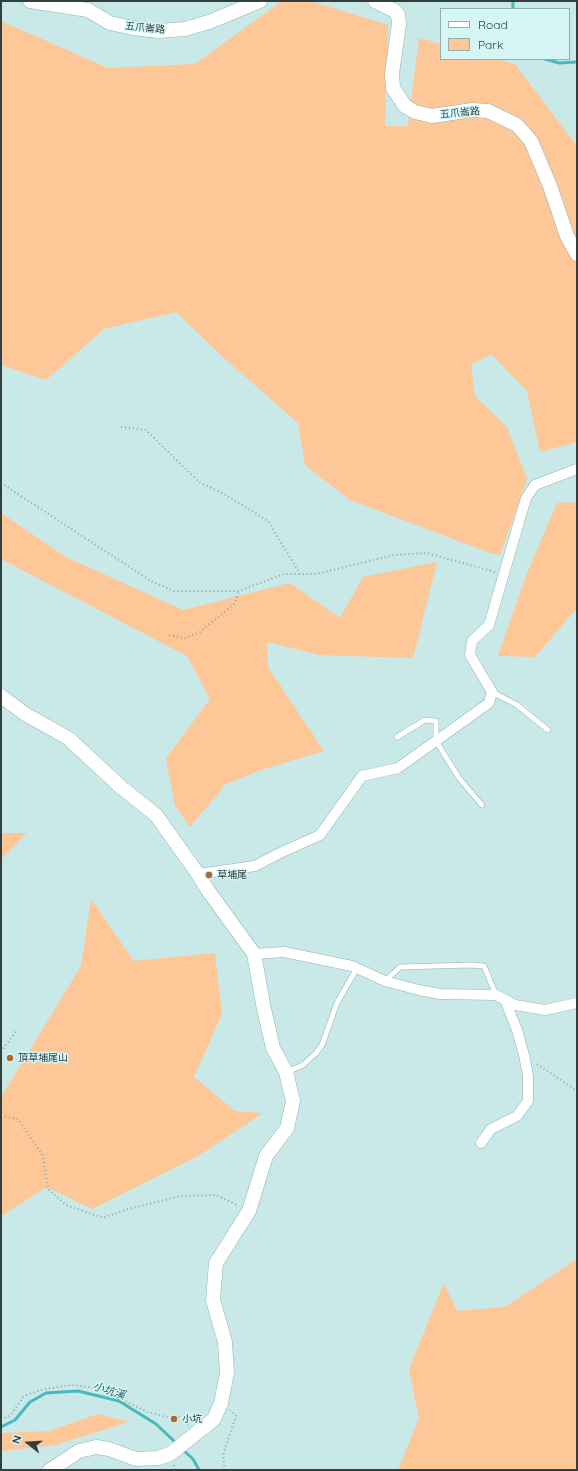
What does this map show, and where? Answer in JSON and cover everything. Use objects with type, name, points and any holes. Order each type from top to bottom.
[{"type":"street","name":"五爪崙路","points":[[30,1],[88,10],[110,22],[134,28],[158,31],[185,29],[209,22],[260,1]]},
{"type":"street","name":"五爪崙路","points":[[375,1],[395,11],[398,15],[399,24],[392,74],[394,88],[405,106],[415,112],[432,116],[472,110],[488,111],[517,125],[531,141],[550,186],[567,236],[577,254]]},
{"type":"street","points":[[198,874],[255,866],[320,835],[362,776],[398,768],[489,703],[492,692],[470,654],[472,641],[489,625],[526,498],[535,486],[577,469]]},
{"type":"street","points":[[1,696],[25,714],[68,738],[122,788],[156,815],[198,874],[207,890],[254,954],[273,1048],[286,1072],[293,1101],[287,1128],[266,1156],[249,1211],[216,1263],[213,1300],[225,1342],[227,1373],[221,1403],[214,1418],[186,1435],[172,1452],[158,1458],[136,1459],[109,1449],[96,1447],[80,1451],[50,1470]]},
{"type":"street","points":[[254,954],[284,952],[352,966],[385,981],[440,994],[501,998],[515,1005],[545,1010],[577,1003]]},
{"type":"street","points":[[481,1143],[491,1129],[517,1116],[528,1101],[528,1076],[524,1055],[517,1030],[501,998]]},
{"type":"lane","points":[[492,692],[517,705],[548,730]]},
{"type":"lane","points":[[397,737],[425,720],[436,721],[436,741],[459,778],[482,805]]},
{"type":"lane","points":[[385,981],[400,967],[484,966],[501,998]]},
{"type":"lane","points":[[286,1072],[303,1065],[316,1054],[322,1045],[337,1003],[356,968]]},
{"type":"path","points":[[121,426],[146,430],[199,482],[224,494],[268,521],[300,574]]},
{"type":"path","points":[[1,483],[151,581],[174,591],[239,592],[284,574],[316,574],[394,555],[427,553],[504,574]]},
{"type":"path","points":[[169,634],[186,638],[199,633],[235,603],[239,592]]},
{"type":"path","points":[[1,1052],[17,1030]]},
{"type":"path","points":[[524,1055],[577,1091]]},
{"type":"path","points":[[1,1116],[18,1119],[43,1156],[48,1189],[66,1205],[103,1218],[128,1209],[181,1196],[216,1196],[249,1211]]},
{"type":"path","points":[[1,1419],[10,1416],[24,1396],[44,1390],[72,1385],[97,1388],[148,1412],[166,1417],[179,1417],[188,1425],[186,1435]]},
{"type":"path","points":[[221,1403],[236,1416],[222,1455],[225,1470]]},
{"type":"path","points":[[172,1452],[176,1470]]},
{"type":"green space","points":[[282,1],[310,1],[388,25],[385,126],[408,126],[419,38],[440,44],[440,60],[499,60],[515,64],[577,146],[577,442],[540,452],[527,391],[491,354],[471,365],[475,396],[507,427],[527,479],[500,555],[490,553],[350,500],[305,465],[298,423],[224,358],[176,312],[104,329],[46,380],[1,365],[1,21],[108,68],[195,64]]},
{"type":"green space","points":[[577,502],[577,608],[535,657],[498,656],[527,573],[557,503]]},
{"type":"green space","points":[[1,513],[66,557],[183,610],[290,583],[340,618],[363,577],[437,562],[413,658],[319,655],[267,642],[268,667],[324,751],[258,771],[226,784],[190,827],[175,806],[166,758],[210,699],[187,656],[1,559]]},
{"type":"green space","points":[[1,833],[27,833],[1,859]]},
{"type":"green space","points":[[91,899],[134,961],[215,953],[222,1014],[194,1077],[235,1111],[263,1113],[198,1156],[92,1209],[47,1187],[1,1216],[1,1097],[81,966]]},
{"type":"green space","points":[[577,1259],[577,1470],[398,1470],[419,1418],[409,1369],[444,1283],[457,1311],[505,1307]]},
{"type":"green space","points":[[98,1414],[129,1422],[55,1445],[1,1451],[1,1433],[49,1431]]},
{"type":"waterway","points":[[513,1],[513,8]]},
{"type":"waterway","points":[[548,60],[559,63],[577,62]]},
{"type":"waterway","name":"小坑溪","points":[[1,1427],[15,1420],[30,1402],[46,1393],[78,1391],[119,1401],[156,1424],[176,1443]]},
{"type":"waterway","name":"小坑溪","points":[[183,1450],[193,1459],[199,1470]]},
{"type":"place","name":"草埔尾","points":[[209,875]]},
{"type":"place","name":"頂草埔尾山","points":[[10,1058]]},
{"type":"place","name":"小坑","points":[[174,1419]]}]
